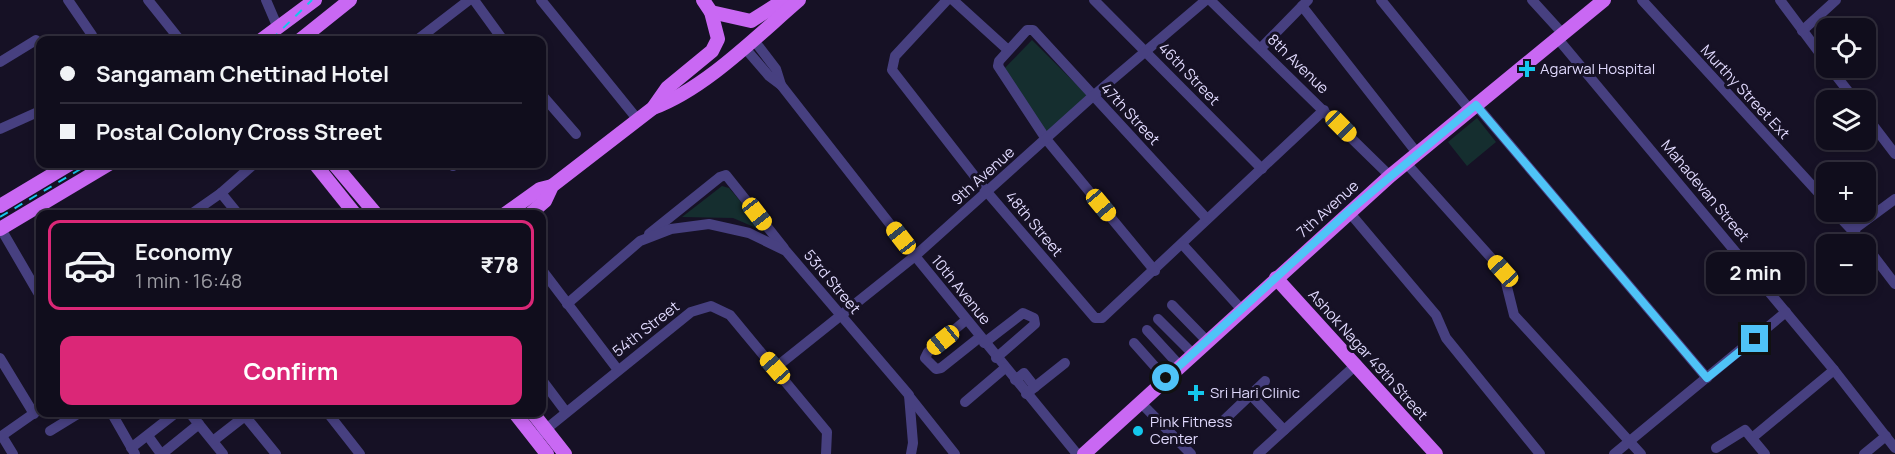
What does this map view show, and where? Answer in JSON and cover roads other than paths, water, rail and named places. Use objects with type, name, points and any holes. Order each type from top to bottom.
[{"type":"main road","points":[[267,36],[315,0]]},
{"type":"main road","points":[[305,36],[350,0]]},
{"type":"main road","points":[[707,6],[751,21],[784,0]]},
{"type":"main road","points":[[653,108],[669,102],[705,78],[799,0]]},
{"type":"main road","name":"7th Avenue","points":[[1084,454],[1348,212],[1604,0]]},
{"type":"main road","points":[[511,210],[540,189],[552,186],[638,120],[653,108],[667,88],[712,51],[718,39],[707,6]]},
{"type":"main road","points":[[0,206],[63,168]]},
{"type":"main road","points":[[1,229],[103,168]]},
{"type":"main road","points":[[318,168],[352,210]]},
{"type":"main road","points":[[337,168],[373,210]]},
{"type":"main road","points":[[331,186],[344,177]]},
{"type":"main road","points":[[535,210],[545,201],[552,186]]},
{"type":"main road","name":"Ashok Nagar 49th Street","points":[[1276,278],[1357,364],[1436,454]]},
{"type":"main road","points":[[520,417],[565,454]]},
{"type":"main road","points":[[534,417],[547,454]]},
{"type":"street","points":[[68,0],[92,35]]},
{"type":"street","points":[[147,0],[177,36]]},
{"type":"street","points":[[266,0],[278,28]]},
{"type":"street","points":[[422,36],[469,0]]},
{"type":"street","points":[[474,0],[500,36]]},
{"type":"street","points":[[541,0],[638,120]]},
{"type":"street","name":"48th Street","points":[[947,0],[895,56],[892,70],[899,80],[987,192],[1092,317],[1102,318],[1155,271]]},
{"type":"street","points":[[953,0],[1008,50],[998,66],[1046,139],[1155,271],[1324,110]]},
{"type":"street","name":"46th Street","points":[[1095,0],[1262,169]]},
{"type":"street","name":"9th Avenue","points":[[775,368],[915,256],[1093,96],[1208,0]]},
{"type":"street","name":"8th Avenue","points":[[1208,0],[1390,176]]},
{"type":"street","points":[[1381,0],[1707,378]]},
{"type":"street","name":"Mahadevan Street","points":[[1532,0],[1895,448]]},
{"type":"street","name":"Murthy Street Ext","points":[[1642,0],[1816,190]]},
{"type":"street","points":[[1780,0],[1816,49]]},
{"type":"street","points":[[1802,31],[1836,0]]},
{"type":"street","points":[[1260,48],[1305,3],[1417,153]]},
{"type":"street","name":"47th Street","points":[[1008,50],[1030,29],[1208,219]]},
{"type":"street","points":[[0,62],[36,40]]},
{"type":"street","name":"10th Avenue","points":[[748,43],[776,69],[781,85],[915,256],[962,324],[1015,380],[1031,390],[1077,454]]},
{"type":"street","points":[[1838,78],[1847,90]]},
{"type":"street","points":[[546,100],[576,134]]},
{"type":"street","points":[[0,129],[36,113]]},
{"type":"street","points":[[1876,129],[1895,154]]},
{"type":"street","points":[[1406,163],[1503,271],[1514,315],[1641,454]]},
{"type":"street","points":[[197,210],[221,193],[249,168]]},
{"type":"street","points":[[640,241],[720,177],[726,175],[786,251]]},
{"type":"street","points":[[221,193],[235,210]]},
{"type":"street","points":[[1853,230],[1895,199]]},
{"type":"street","points":[[1348,212],[1436,315],[1446,338],[1540,454]]},
{"type":"street","points":[[1845,222],[1856,234]]},
{"type":"street","name":"53rd Street","points":[[567,304],[640,241],[671,229],[709,224],[749,233],[786,251],[909,395],[956,454]]},
{"type":"street","points":[[1,229],[36,289]]},
{"type":"street","points":[[1183,245],[1242,310]]},
{"type":"street","points":[[1876,258],[1895,284]]},
{"type":"street","points":[[546,275],[618,370]]},
{"type":"street","points":[[1172,305],[1208,342]]},
{"type":"street","name":"54th Street","points":[[540,434],[691,312],[711,306],[730,315],[827,432],[826,454]]},
{"type":"street","points":[[1614,454],[1786,312]]},
{"type":"street","points":[[962,324],[928,352],[925,358],[936,369],[941,368],[1023,313],[1034,318],[1035,324],[1030,330],[996,358]]},
{"type":"street","points":[[1158,319],[1193,354]]},
{"type":"street","points":[[1147,330],[1180,366]]},
{"type":"street","points":[[1134,343],[1166,378]]},
{"type":"street","points":[[0,358],[36,411]]},
{"type":"street","points":[[1031,390],[1065,363]]},
{"type":"street","points":[[1258,454],[1357,364]]},
{"type":"street","points":[[965,402],[1005,368]]},
{"type":"street","points":[[1716,448],[1748,434],[1834,370]]},
{"type":"street","points":[[1225,419],[1265,381]]},
{"type":"street","points":[[546,385],[566,412]]},
{"type":"street","points":[[1250,394],[1284,430]]},
{"type":"street","points":[[909,395],[911,454]]},
{"type":"street","points":[[1141,403],[1185,452]]},
{"type":"street","points":[[13,454],[1,436],[36,413]]},
{"type":"street","points":[[50,432],[73,417]]},
{"type":"street","points":[[114,417],[133,451],[171,417]]},
{"type":"street","points":[[193,417],[223,454]]},
{"type":"street","points":[[213,441],[245,417]]},
{"type":"street","points":[[247,417],[276,454]]},
{"type":"street","points":[[331,417],[360,454]]},
{"type":"street","points":[[148,436],[162,454],[199,424]]},
{"type":"street","points":[[1748,434],[1765,454]]},
{"type":"street","points":[[1864,454],[1886,436]]},
{"type":"railway","points":[[275,36],[312,0]]},
{"type":"railway","points":[[0,217],[82,168]]},
{"type":"place","name":"Agarwal Hospital","points":[[1527,69]]},
{"type":"place","name":"Sri Hari Clinic","points":[[1196,393]]},
{"type":"place","name":"Pink Fitness Center","points":[[1138,431]]}]
